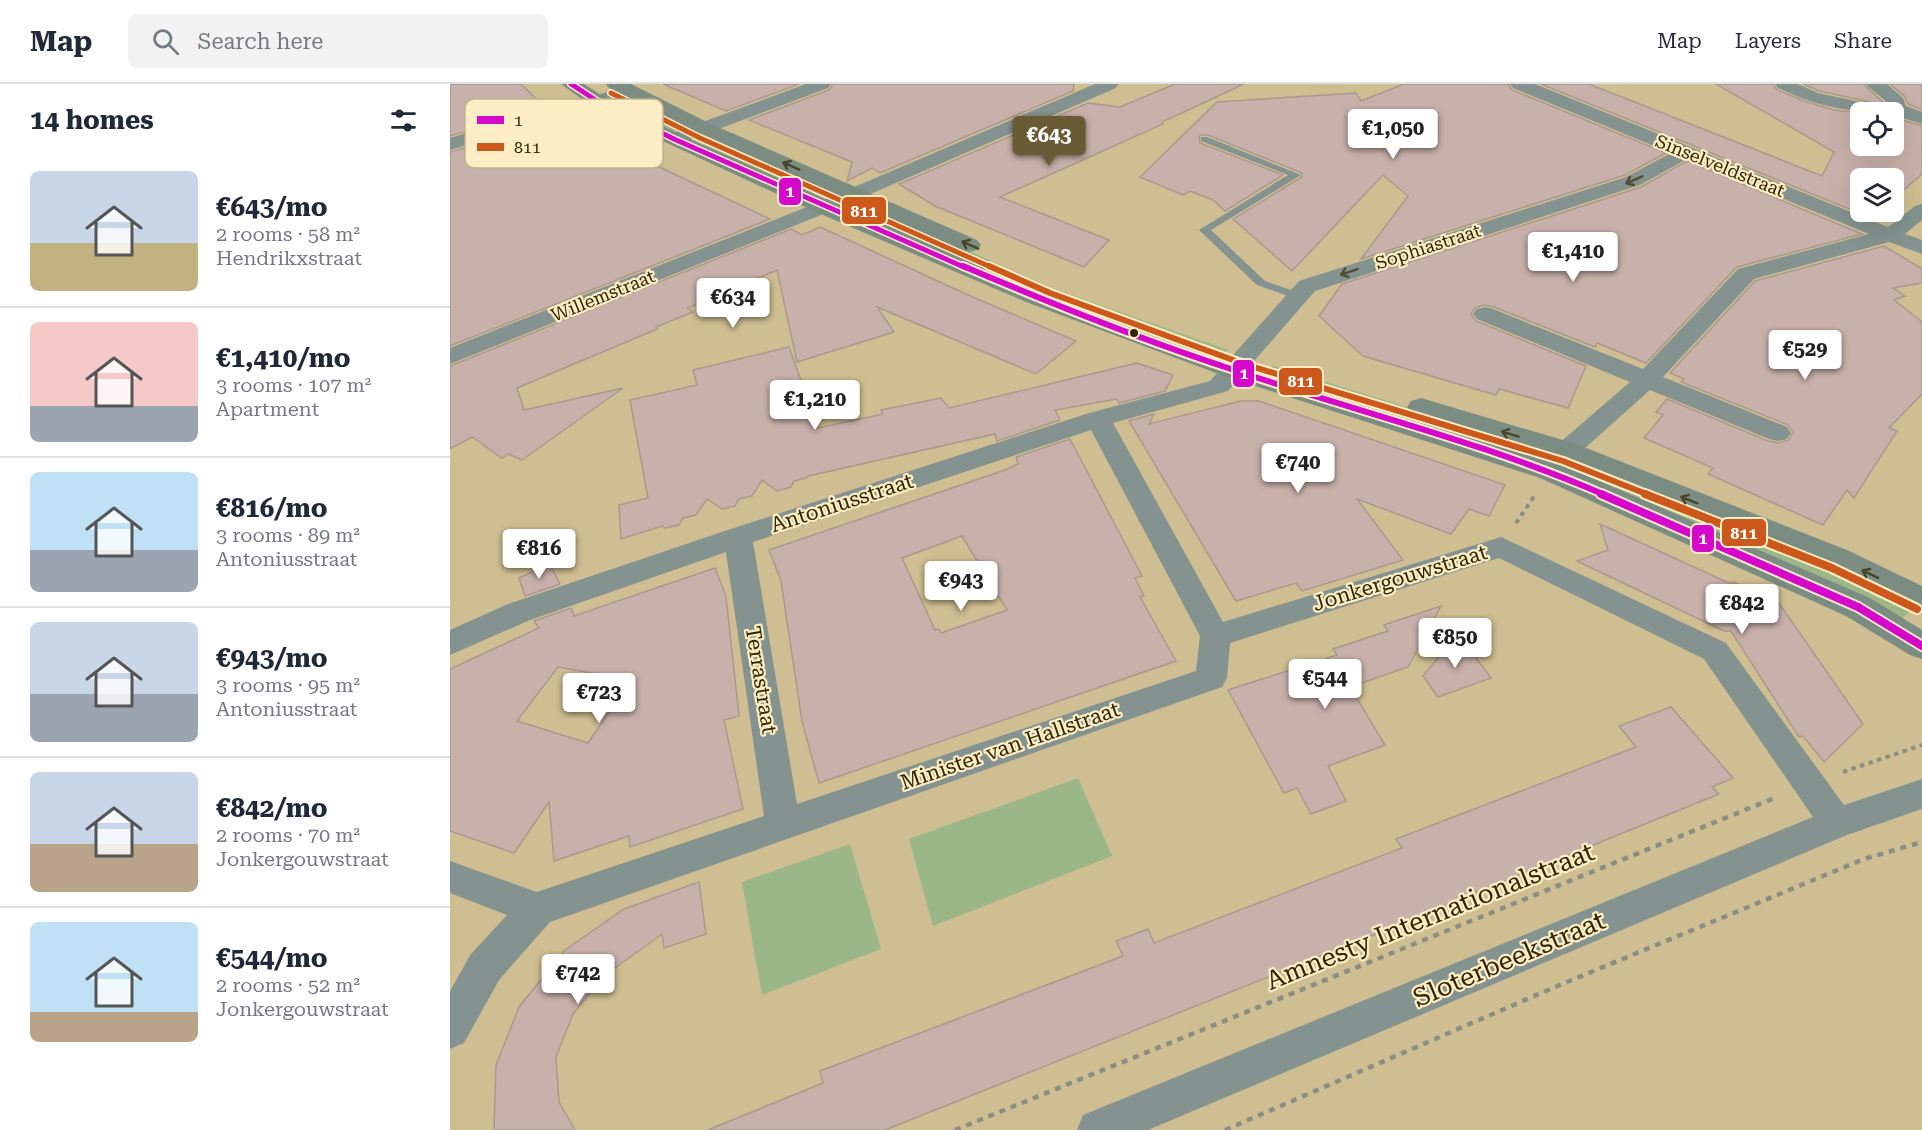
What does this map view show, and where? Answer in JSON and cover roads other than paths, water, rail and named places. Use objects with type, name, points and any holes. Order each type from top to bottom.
[{"type":"street","points":[[571,84],[594,99]]},
{"type":"street","points":[[674,139],[822,84]]},
{"type":"street","name":"Sinselveldstraat","points":[[1519,84],[1922,248]]},
{"type":"street","points":[[1784,84],[1812,97],[1850,107]]},
{"type":"street","points":[[1874,84],[1887,91],[1897,102]]},
{"type":"street","name":"Willemstraat","points":[[450,357],[824,207],[1105,85]]},
{"type":"street","points":[[601,99],[622,88],[645,99]]},
{"type":"street","points":[[663,108],[1054,283],[1240,362]]},
{"type":"street","points":[[1904,112],[1922,118]]},
{"type":"street","points":[[663,134],[824,207],[1035,297],[1558,461],[1836,558],[1922,600]]},
{"type":"street","points":[[450,144],[465,140]]},
{"type":"street","name":"Sophiastraat","points":[[1240,362],[1307,286],[1633,181],[1686,152]]},
{"type":"street","points":[[1558,461],[1647,380],[1746,274],[1890,235],[1922,210]]},
{"type":"street","points":[[1485,314],[1778,433]]},
{"type":"street","name":"Antoniusstraat","points":[[450,643],[519,612],[738,537],[1098,419],[1220,386],[1240,362]]},
{"type":"street","points":[[1098,419],[1215,636]]},
{"type":"street","points":[[1558,461],[1858,607],[1922,645]]},
{"type":"street","name":"Terrastraat","points":[[738,537],[783,823]]},
{"type":"street","name":"Jonkergouwstraat","points":[[1215,636],[1501,547],[1715,651],[1837,823]]},
{"type":"street","name":"Minister van Hallstraat","points":[[537,909],[1211,678],[1215,636]]},
{"type":"street","name":"Sloterbeekstraat","points":[[1098,1130],[1837,823],[1922,794]]},
{"type":"street","points":[[450,876],[537,909],[485,967],[450,1029]]},
{"type":"lane","points":[[1204,139],[1296,175],[1204,230],[1261,283],[1298,296]]}]
